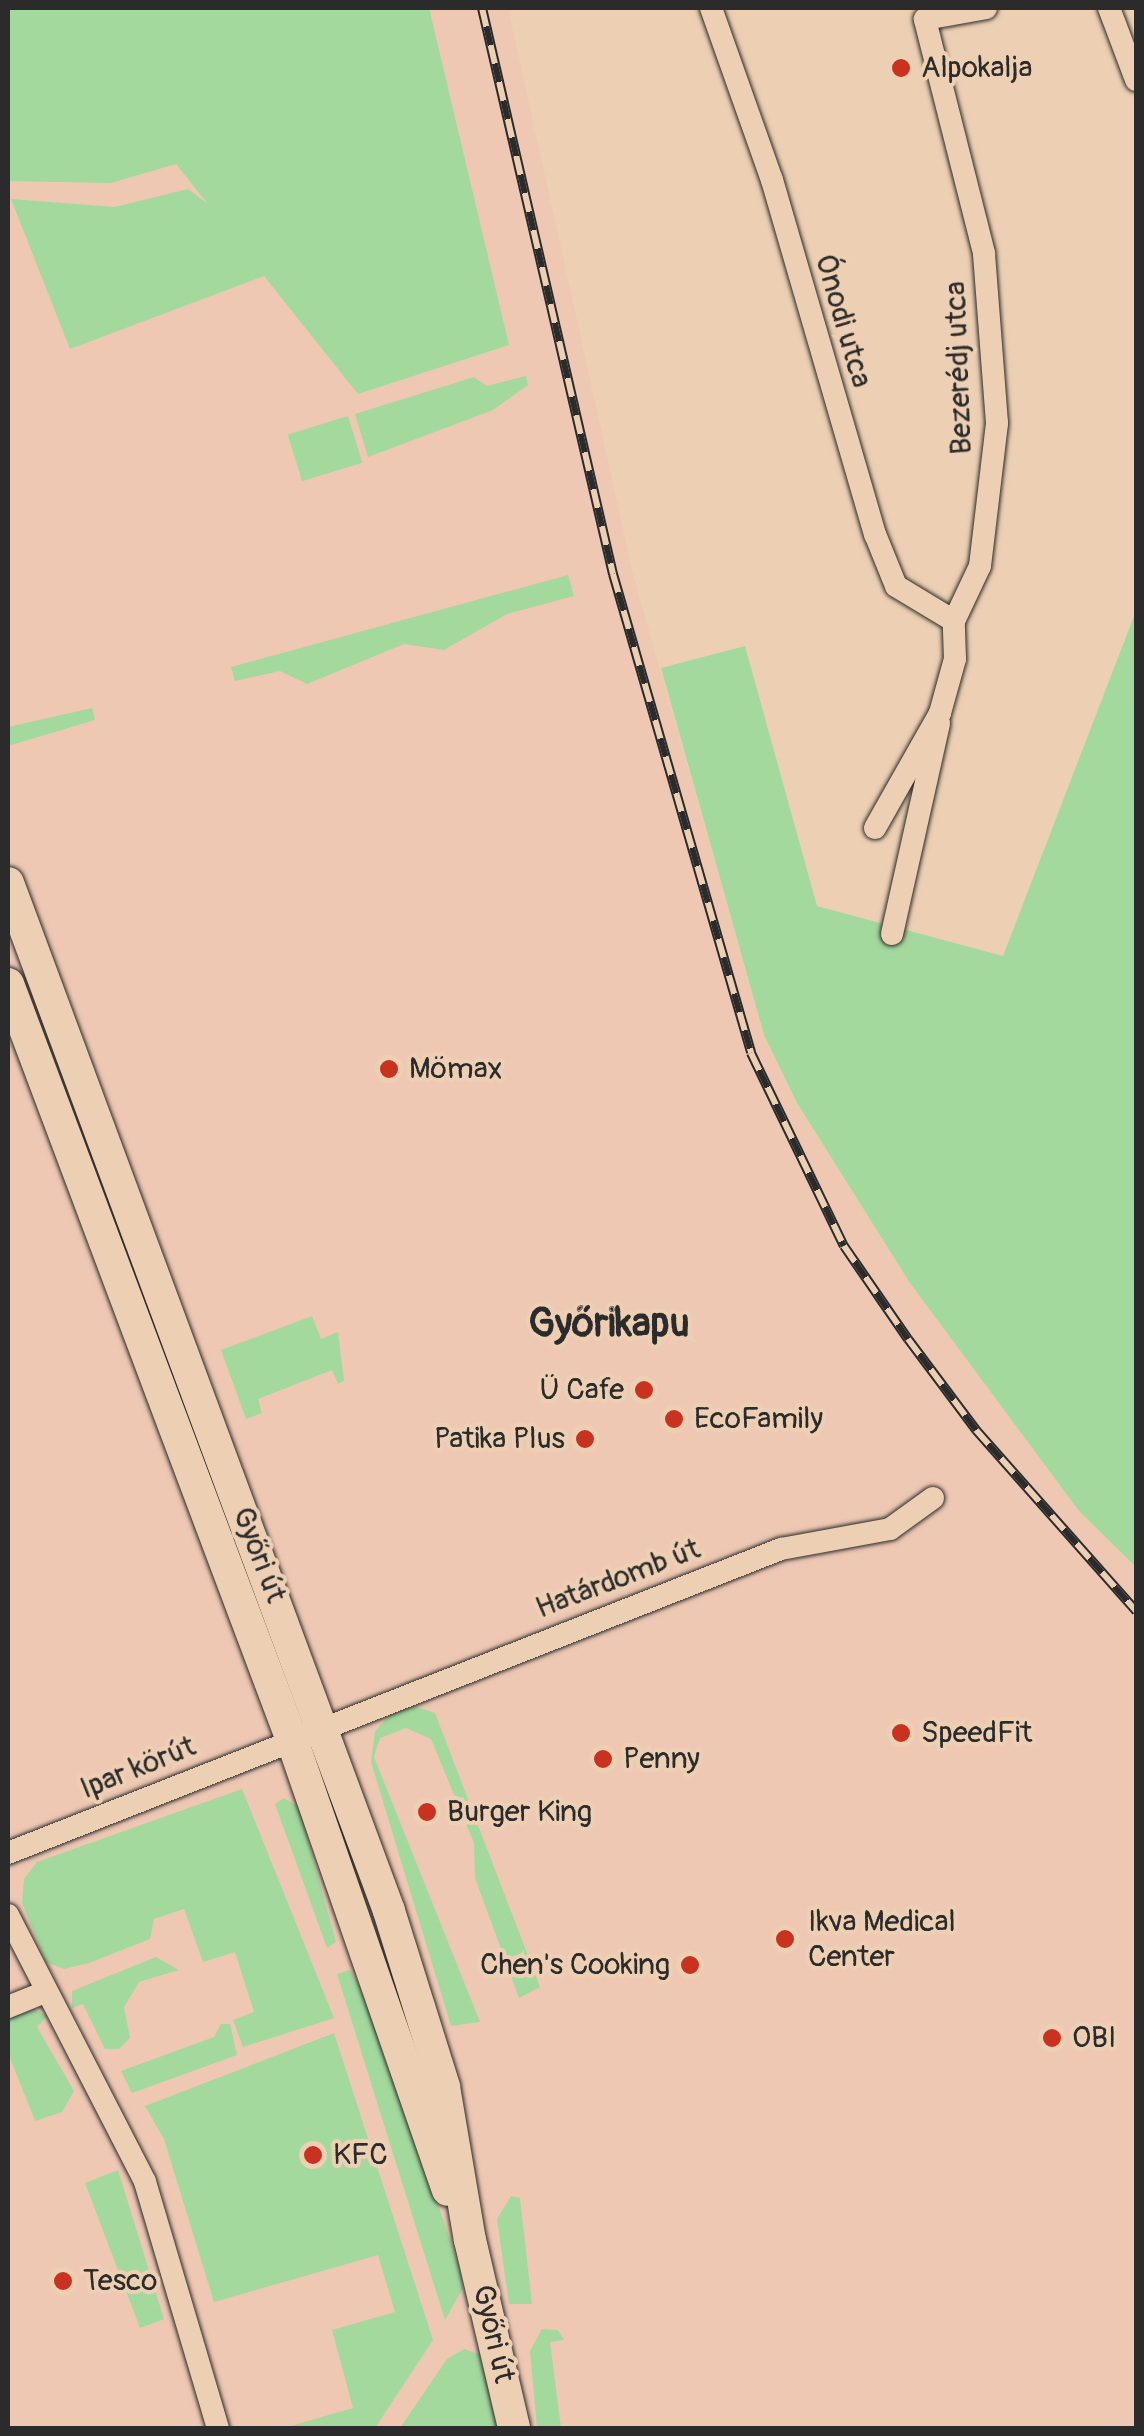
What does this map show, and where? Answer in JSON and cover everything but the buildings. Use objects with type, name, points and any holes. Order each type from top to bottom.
[{"type":"main road","name":"Győri út","points":[[8,883],[146,1270],[324,1727],[444,2087],[470,2240],[514,2428]]},
{"type":"main road","name":"Győri út","points":[[8,984],[292,1740],[470,2240]]},
{"type":"street","name":"Ónodi utca","points":[[710,8],[772,180],[875,534],[896,586],[954,621]]},
{"type":"street","points":[[929,13],[986,8]]},
{"type":"street","points":[[1109,8],[1136,80]]},
{"type":"street","name":"Bezerédj utca","points":[[892,934],[955,659],[954,621],[980,566],[990,506],[994,353],[984,253],[929,13]]},
{"type":"street","name":"Bezerédj utca","points":[[875,828],[940,714]]},
{"type":"street","name":"Határdomb út","points":[[292,1740],[780,1549],[890,1529],[932,1498]]},
{"type":"street","name":"Ipar körút","points":[[8,1853],[292,1740]]},
{"type":"street","points":[[8,1914],[42,1993],[112,2112],[145,2182],[218,2428]]},
{"type":"street","points":[[8,2007],[42,1993]]},
{"type":"shaded area","points":[[8,8],[508,8],[634,578],[764,1035],[797,1104],[910,1283],[1079,1511],[1136,1567],[1136,2428],[8,2428]]},
{"type":"green space","points":[[8,8],[429,8],[509,345],[358,394],[264,276],[70,349],[11,199],[115,207],[188,189],[208,204],[176,164],[111,183],[8,181]]},
{"type":"green space","points":[[526,376],[528,385],[493,410],[368,457],[355,414],[474,377],[487,386]]},
{"type":"green space","points":[[348,416],[362,463],[302,481],[288,434]]},
{"type":"green space","points":[[568,575],[574,596],[507,614],[444,650],[404,644],[307,684],[280,671],[235,681],[231,667]]},
{"type":"green space","points":[[1136,611],[1136,1567],[1079,1511],[910,1283],[797,1103],[764,1035],[661,668],[745,646],[817,906],[1003,956]]},
{"type":"green space","points":[[92,708],[95,720],[8,746],[8,727]]},
{"type":"green space","points":[[312,1316],[321,1339],[338,1332],[344,1381],[338,1384],[332,1370],[258,1399],[262,1413],[246,1419],[221,1350]]},
{"type":"green space","points":[[414,1706],[435,1713],[540,1987],[519,1998],[475,1878],[474,1843],[431,1739],[406,1728],[380,1738],[374,1757],[480,2022],[451,2026],[371,1762],[375,1731],[389,1716]]},
{"type":"green space","points":[[242,1789],[334,2018],[243,2047],[233,2020],[254,2012],[235,1952],[203,1962],[184,1909],[154,1919],[150,1939],[89,1963],[64,1969],[46,1962],[22,1903],[24,1879],[37,1862]]},
{"type":"green space","points":[[284,1798],[299,1807],[336,1942],[327,1948],[275,1804]]},
{"type":"green space","points":[[156,1957],[179,1970],[139,1982],[124,2007],[130,2038],[119,2049],[105,2049],[83,2004],[72,2008],[72,1991]]},
{"type":"green space","points":[[350,1970],[369,2002],[460,2269],[463,2288],[445,2320],[337,1974]]},
{"type":"green space","points":[[34,2009],[47,2016],[37,2027],[74,2091],[62,2112],[35,2121],[8,2053],[8,2019]]},
{"type":"green space","points":[[221,2024],[230,2024],[237,2055],[132,2093],[121,2071],[214,2037]]},
{"type":"green space","points":[[334,2033],[433,2340],[375,2428],[284,2428],[353,2408],[332,2330],[395,2312],[378,2255],[214,2302],[164,2139],[145,2106]]},
{"type":"green space","points":[[118,2170],[164,2319],[140,2328],[85,2183]]},
{"type":"green space","points":[[511,2196],[520,2198],[532,2304],[509,2304],[497,2219]]},
{"type":"green space","points":[[542,2329],[558,2330],[564,2340],[550,2342],[561,2428],[537,2428],[530,2351]]},
{"type":"green space","points":[[464,2349],[482,2355],[501,2428],[400,2428],[447,2359]]},
{"type":"railway","points":[[482,8],[613,574],[751,1053],[844,1246],[908,1339],[976,1430],[1136,1611]]},
{"type":"place","name":"Alpokalja","points":[[901,68]]},
{"type":"place","name":"Mömax","points":[[389,1069]]},
{"type":"place","name":"Ü Cafe","points":[[644,1390]]},
{"type":"place","name":"EcoFamily","points":[[674,1419]]},
{"type":"place","name":"Patika Plus","points":[[585,1439]]},
{"type":"place","name":"SpeedFit","points":[[901,1733]]},
{"type":"place","name":"Penny","points":[[603,1759]]},
{"type":"place","name":"Burger King","points":[[427,1812]]},
{"type":"place","name":"Ikva Medical Center","points":[[785,1939]]},
{"type":"place","name":"Chen's Cooking","points":[[690,1965]]},
{"type":"place","name":"OBI","points":[[1052,2038]]},
{"type":"place","name":"KFC","points":[[313,2155]]},
{"type":"place","name":"Tesco","points":[[63,2281]]},
{"type":"district","name":"Győrikapu","points":[[609,1324]]}]
